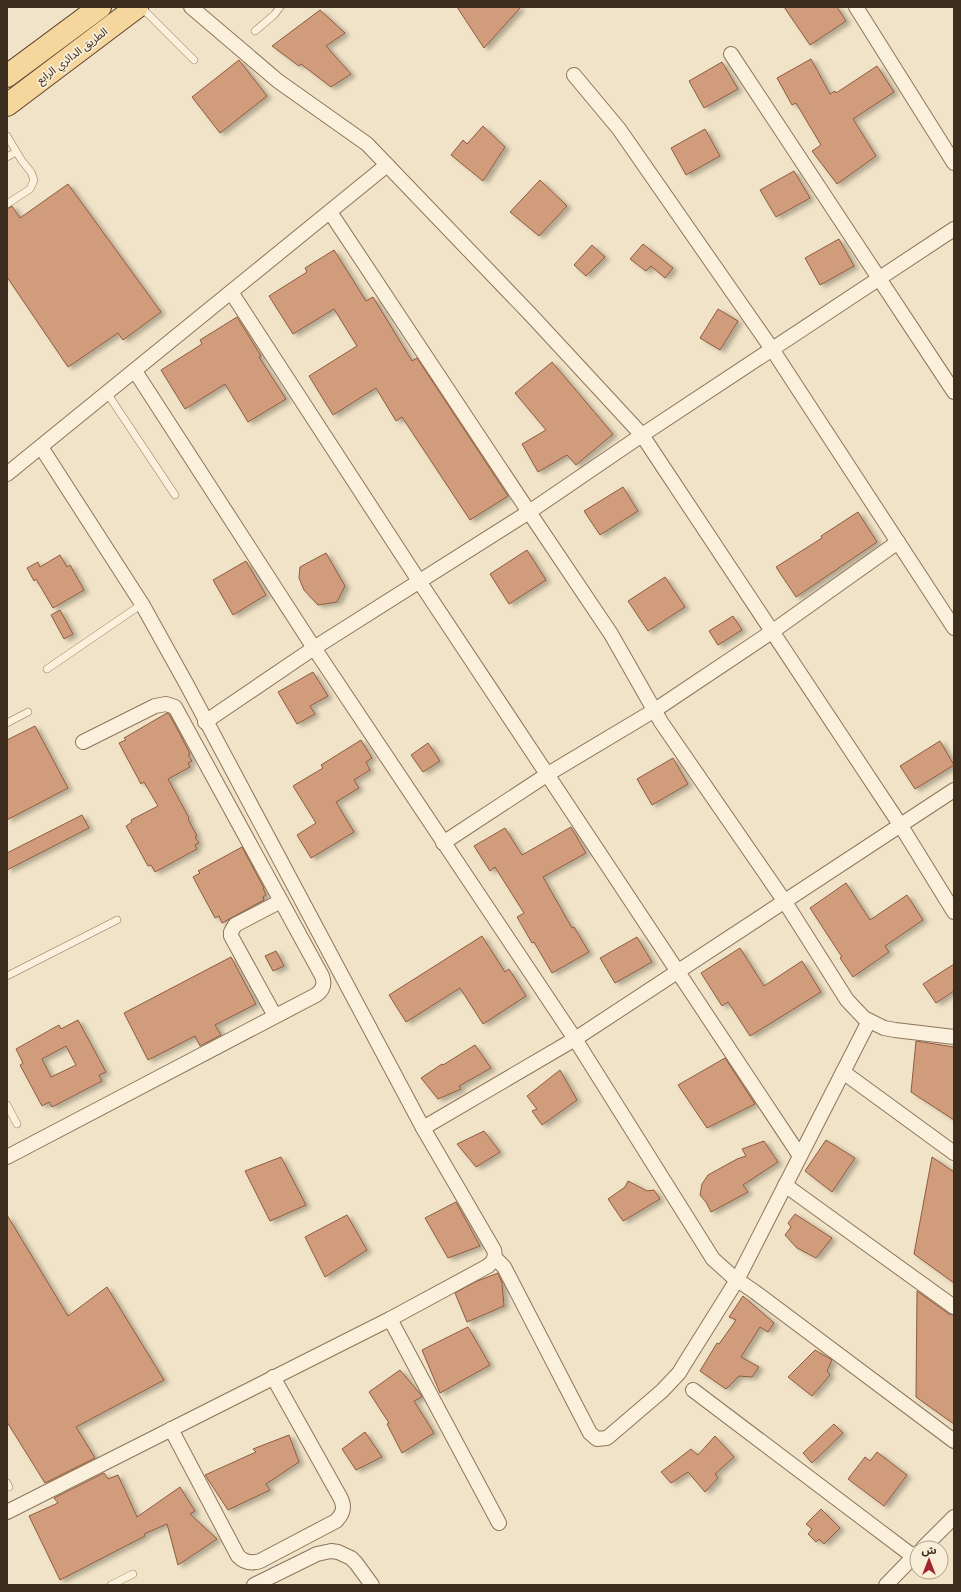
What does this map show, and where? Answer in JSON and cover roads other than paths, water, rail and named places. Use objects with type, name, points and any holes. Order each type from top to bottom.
[{"type":"main road","name":"الطريق الدائري الرابع","points":[[7,76],[100,7]]},
{"type":"main road","name":"الطريق الدائري الرابع","points":[[7,105],[137,7]]},
{"type":"street","points":[[191,7],[278,80],[367,144],[531,315],[642,435],[901,826],[954,912]]},
{"type":"street","points":[[856,7],[954,163]]},
{"type":"street","points":[[730,54],[954,392]]},
{"type":"street","points":[[574,75],[619,129],[772,349],[954,628]]},
{"type":"street","points":[[7,474],[387,165]]},
{"type":"street","points":[[330,212],[611,634],[675,744],[700,777],[785,902],[847,1000],[869,1021],[884,1028],[954,1037]]},
{"type":"street","points":[[206,722],[314,648],[529,512],[642,435],[954,229]]},
{"type":"street","points":[[231,292],[419,581],[800,1156]]},
{"type":"street","points":[[135,371],[314,648],[575,1039],[706,1250],[721,1268],[954,1441]]},
{"type":"street","points":[[7,1512],[390,1318],[488,1266],[494,1259],[494,1250],[423,1128],[187,684],[142,604],[40,447]]},
{"type":"street","points":[[443,843],[548,774],[655,710],[773,631],[898,542]]},
{"type":"street","points":[[7,1157],[316,995],[320,992],[324,984],[322,976],[175,707],[166,704],[155,706],[83,742]]},
{"type":"street","points":[[423,1128],[575,1039],[954,790]]},
{"type":"street","points":[[275,1016],[231,936],[231,932],[235,925],[281,901]]},
{"type":"street","points":[[494,1259],[504,1267],[590,1433],[602,1440],[611,1436],[662,1391],[679,1373],[737,1280],[869,1021]]},
{"type":"street","points":[[843,1072],[954,1153]]},
{"type":"street","points":[[785,1185],[954,1307]]},
{"type":"street","points":[[390,1318],[499,1522]]},
{"type":"street","points":[[171,1429],[238,1556],[245,1561],[260,1561],[336,1521],[341,1516],[343,1510],[343,1503],[340,1497],[273,1377]]},
{"type":"street","points":[[693,1390],[909,1546]]},
{"type":"street","points":[[931,1540],[954,1517]]},
{"type":"street","points":[[254,1585],[317,1554],[331,1551],[338,1552],[356,1562],[372,1585]]},
{"type":"street","points":[[886,1585],[909,1562]]},
{"type":"lane","points":[[141,7],[194,60]]},
{"type":"lane","points":[[255,31],[274,15],[280,7]]},
{"type":"lane","points":[[7,136],[16,152],[31,172],[34,180],[30,189],[7,204]]},
{"type":"lane","points":[[7,158],[16,152]]},
{"type":"lane","points":[[107,393],[175,495]]},
{"type":"lane","points":[[47,669],[142,604]]},
{"type":"lane","points":[[7,723],[28,712]]},
{"type":"lane","points":[[7,976],[117,920]]},
{"type":"lane","points":[[7,1105],[17,1124]]},
{"type":"lane","points":[[111,1585],[133,1574]]}]
